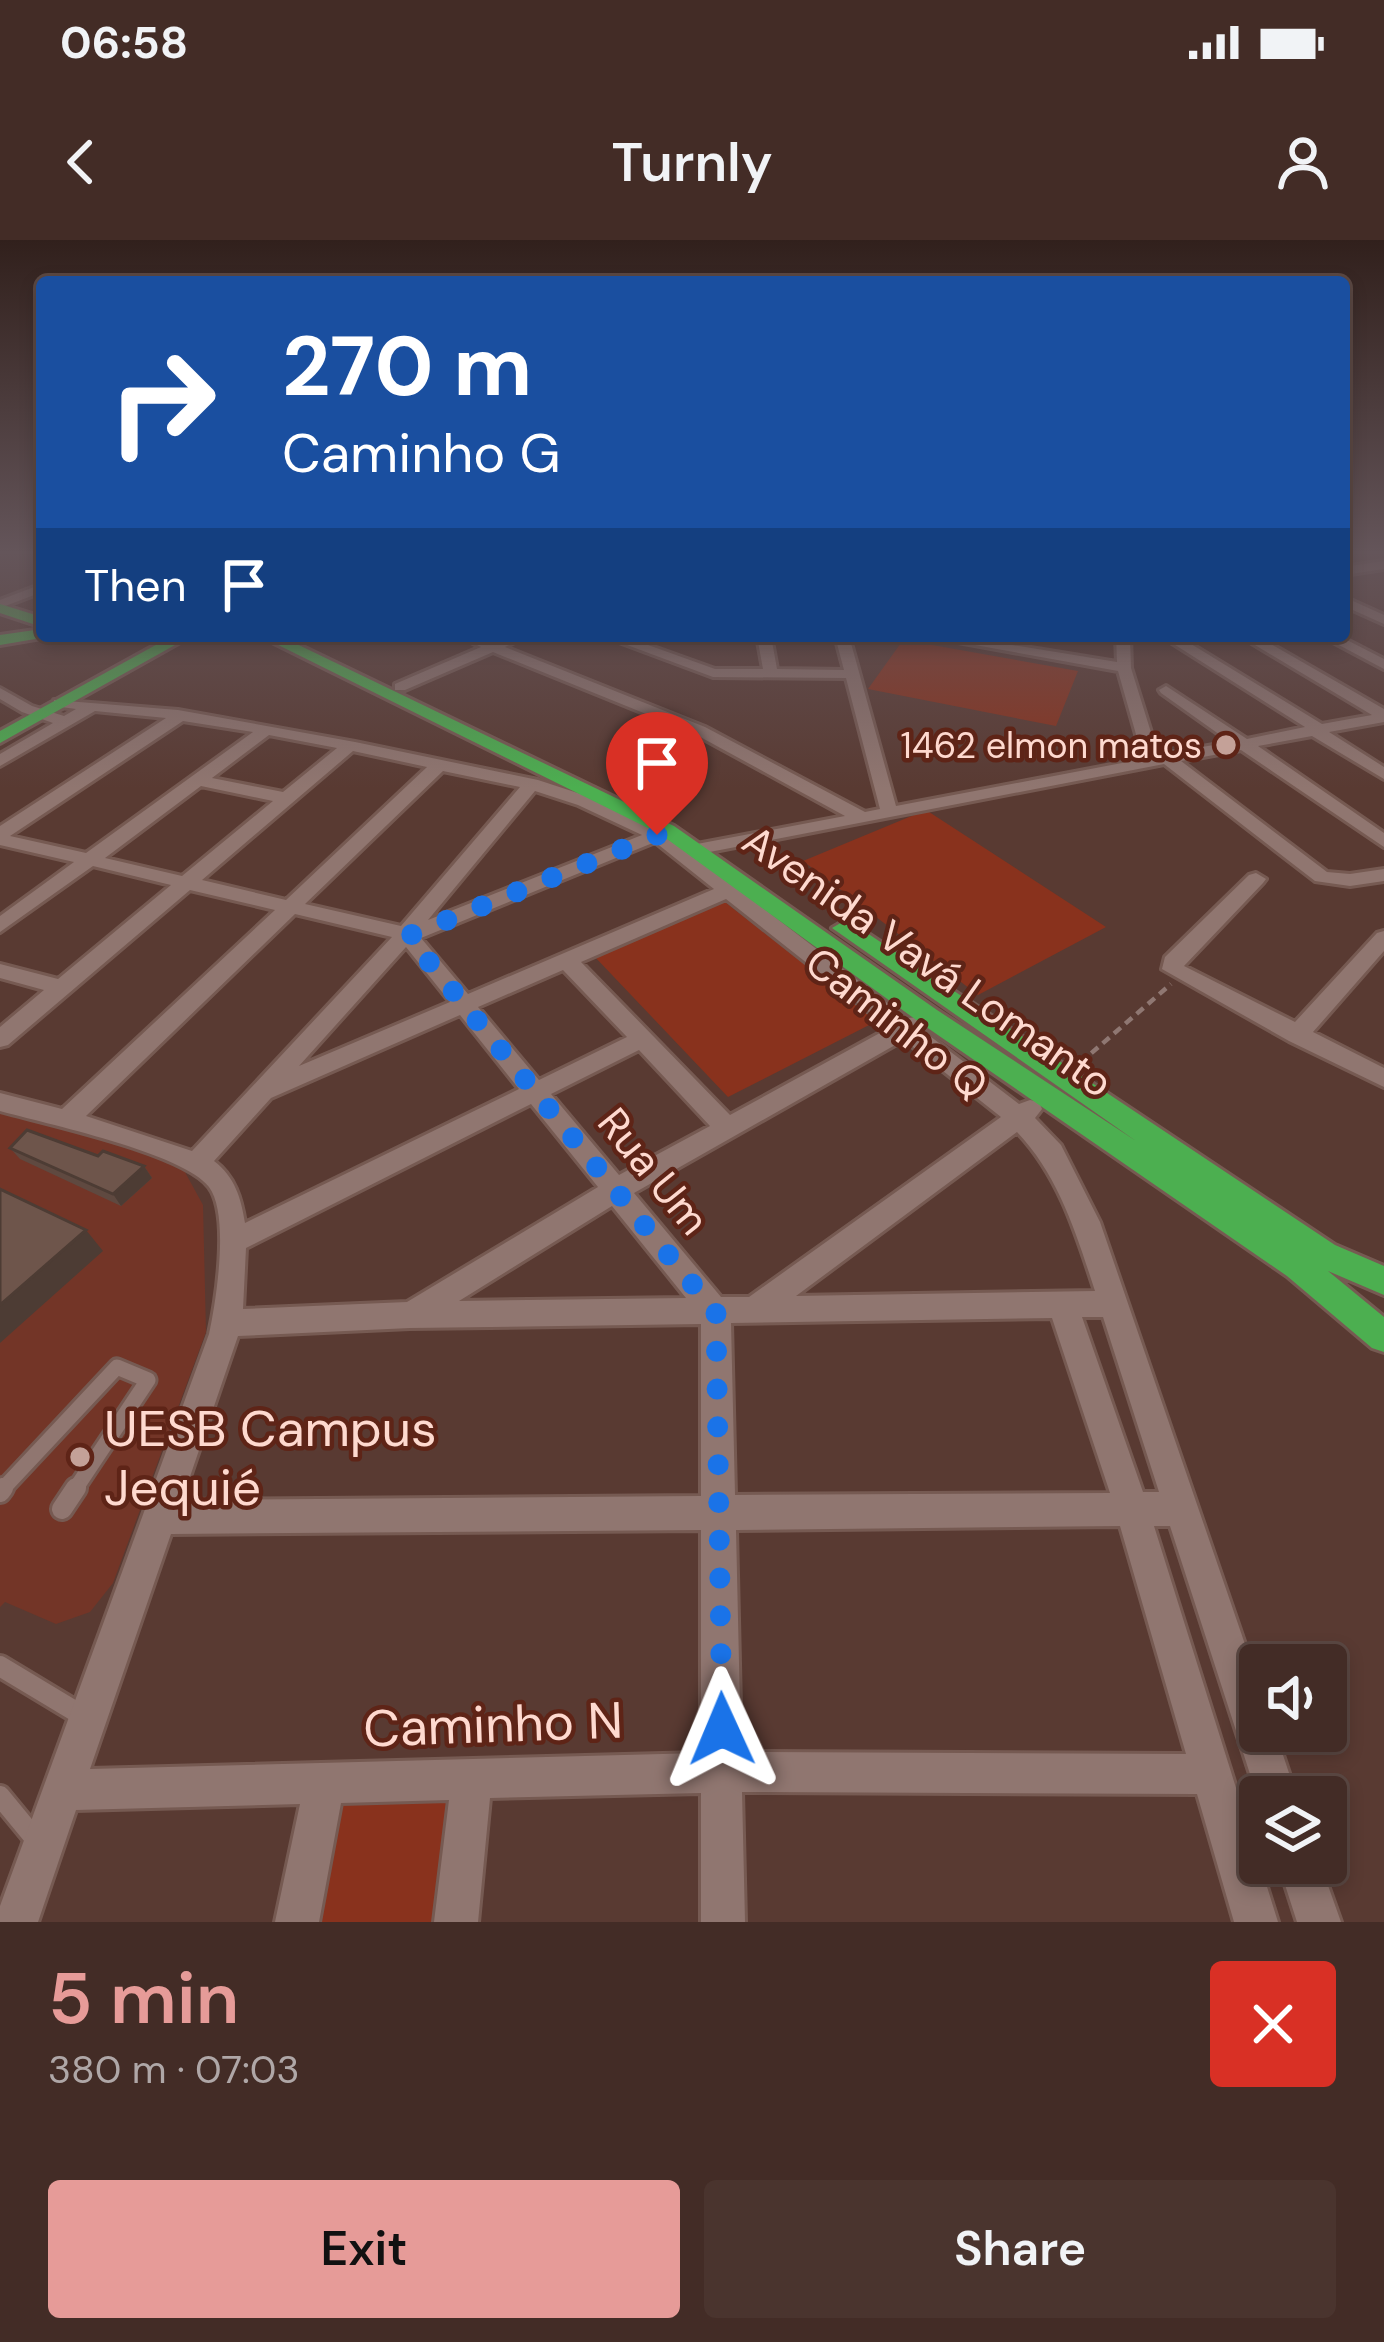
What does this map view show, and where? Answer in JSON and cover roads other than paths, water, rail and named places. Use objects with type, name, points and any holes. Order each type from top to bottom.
[{"type":"street","points":[[0,640],[36,635]]},
{"type":"street","points":[[0,738],[172,642]]},
{"type":"street","name":"Avenida Vavá Lomanto","points":[[280,642],[662,833],[710,848],[736,887],[916,1023],[1055,1087],[1324,1255],[1384,1281]]},
{"type":"street","name":"Avenida Vavá Lomanto","points":[[306,642],[658,808],[1055,1087],[1298,1267],[1384,1337]]},
{"type":"street","points":[[480,642],[699,730],[859,816]]},
{"type":"street","points":[[400,687],[504,642]]},
{"type":"street","points":[[626,642],[699,670],[730,676],[854,674]]},
{"type":"street","points":[[765,642],[771,675]]},
{"type":"street","points":[[844,642],[889,811]]},
{"type":"street","points":[[1008,642],[1124,668]]},
{"type":"street","points":[[1123,642],[1124,668],[1158,759],[1322,877],[1350,880],[1384,875]]},
{"type":"street","points":[[1178,642],[1384,774]]},
{"type":"street","points":[[1257,642],[1384,716]]},
{"type":"street","points":[[1340,642],[1384,665]]},
{"type":"street","points":[[1166,690],[1384,842]]},
{"type":"street","points":[[0,692],[48,712]]},
{"type":"street","points":[[0,717],[94,705],[180,716],[532,784],[662,833],[736,887],[267,1090]]},
{"type":"street","points":[[0,761],[48,712]]},
{"type":"street","points":[[0,837],[180,716]]},
{"type":"street","points":[[710,848],[1384,716]]},
{"type":"street","points":[[0,926],[263,732]]},
{"type":"street","points":[[0,1039],[347,748]]},
{"type":"street","points":[[65,1121],[438,766]]},
{"type":"street","points":[[197,779],[285,798]]},
{"type":"street","points":[[197,1162],[407,935],[532,784]]},
{"type":"street","points":[[0,837],[407,935],[662,833]]},
{"type":"street","points":[[1256,879],[1180,966],[1297,1035],[1384,1078]]},
{"type":"street","name":"Rua Um","points":[[407,935],[716,1313]]},
{"type":"street","points":[[1297,1035],[1384,938]]},
{"type":"street","points":[[569,963],[727,1126]]},
{"type":"street","points":[[0,971],[61,987]]},
{"type":"street","points":[[410,1315],[614,1191],[916,1023]]},
{"type":"street","name":"Caminho Q","points":[[916,1023],[1052,1152],[1086,1222],[1270,1776]]},
{"type":"street","points":[[232,1242],[642,1040]]},
{"type":"street","points":[[751,1312],[1055,1087]]},
{"type":"street","points":[[0,1102],[197,1162],[223,1187],[232,1242],[227,1323],[16,1922]]},
{"type":"street","points":[[227,1323],[410,1315],[1114,1304]]},
{"type":"street","points":[[1063,1306],[1132,1509],[1256,1922]]},
{"type":"street","points":[[716,1313],[723,1922]]},
{"type":"street","points":[[162,1517],[1181,1509]]},
{"type":"street","name":"Caminho N","points":[[65,1790],[723,1772],[1212,1774]]},
{"type":"street","points":[[456,1922],[472,1779]]},
{"type":"street","points":[[297,1922],[325,1783]]},
{"type":"street","points":[[1306,1884],[1319,1922]]},
{"type":"lane","points":[[0,1492],[117,1367],[148,1380],[62,1509]]},
{"type":"lane","points":[[1,1669],[90,1719]]},
{"type":"lane","points":[[0,1796],[43,1848]]},
{"type":"place","name":"1462 elmon matos","points":[[1226,745]]},
{"type":"place","name":"UESB Campus Jequié","points":[[80,1457]]}]
